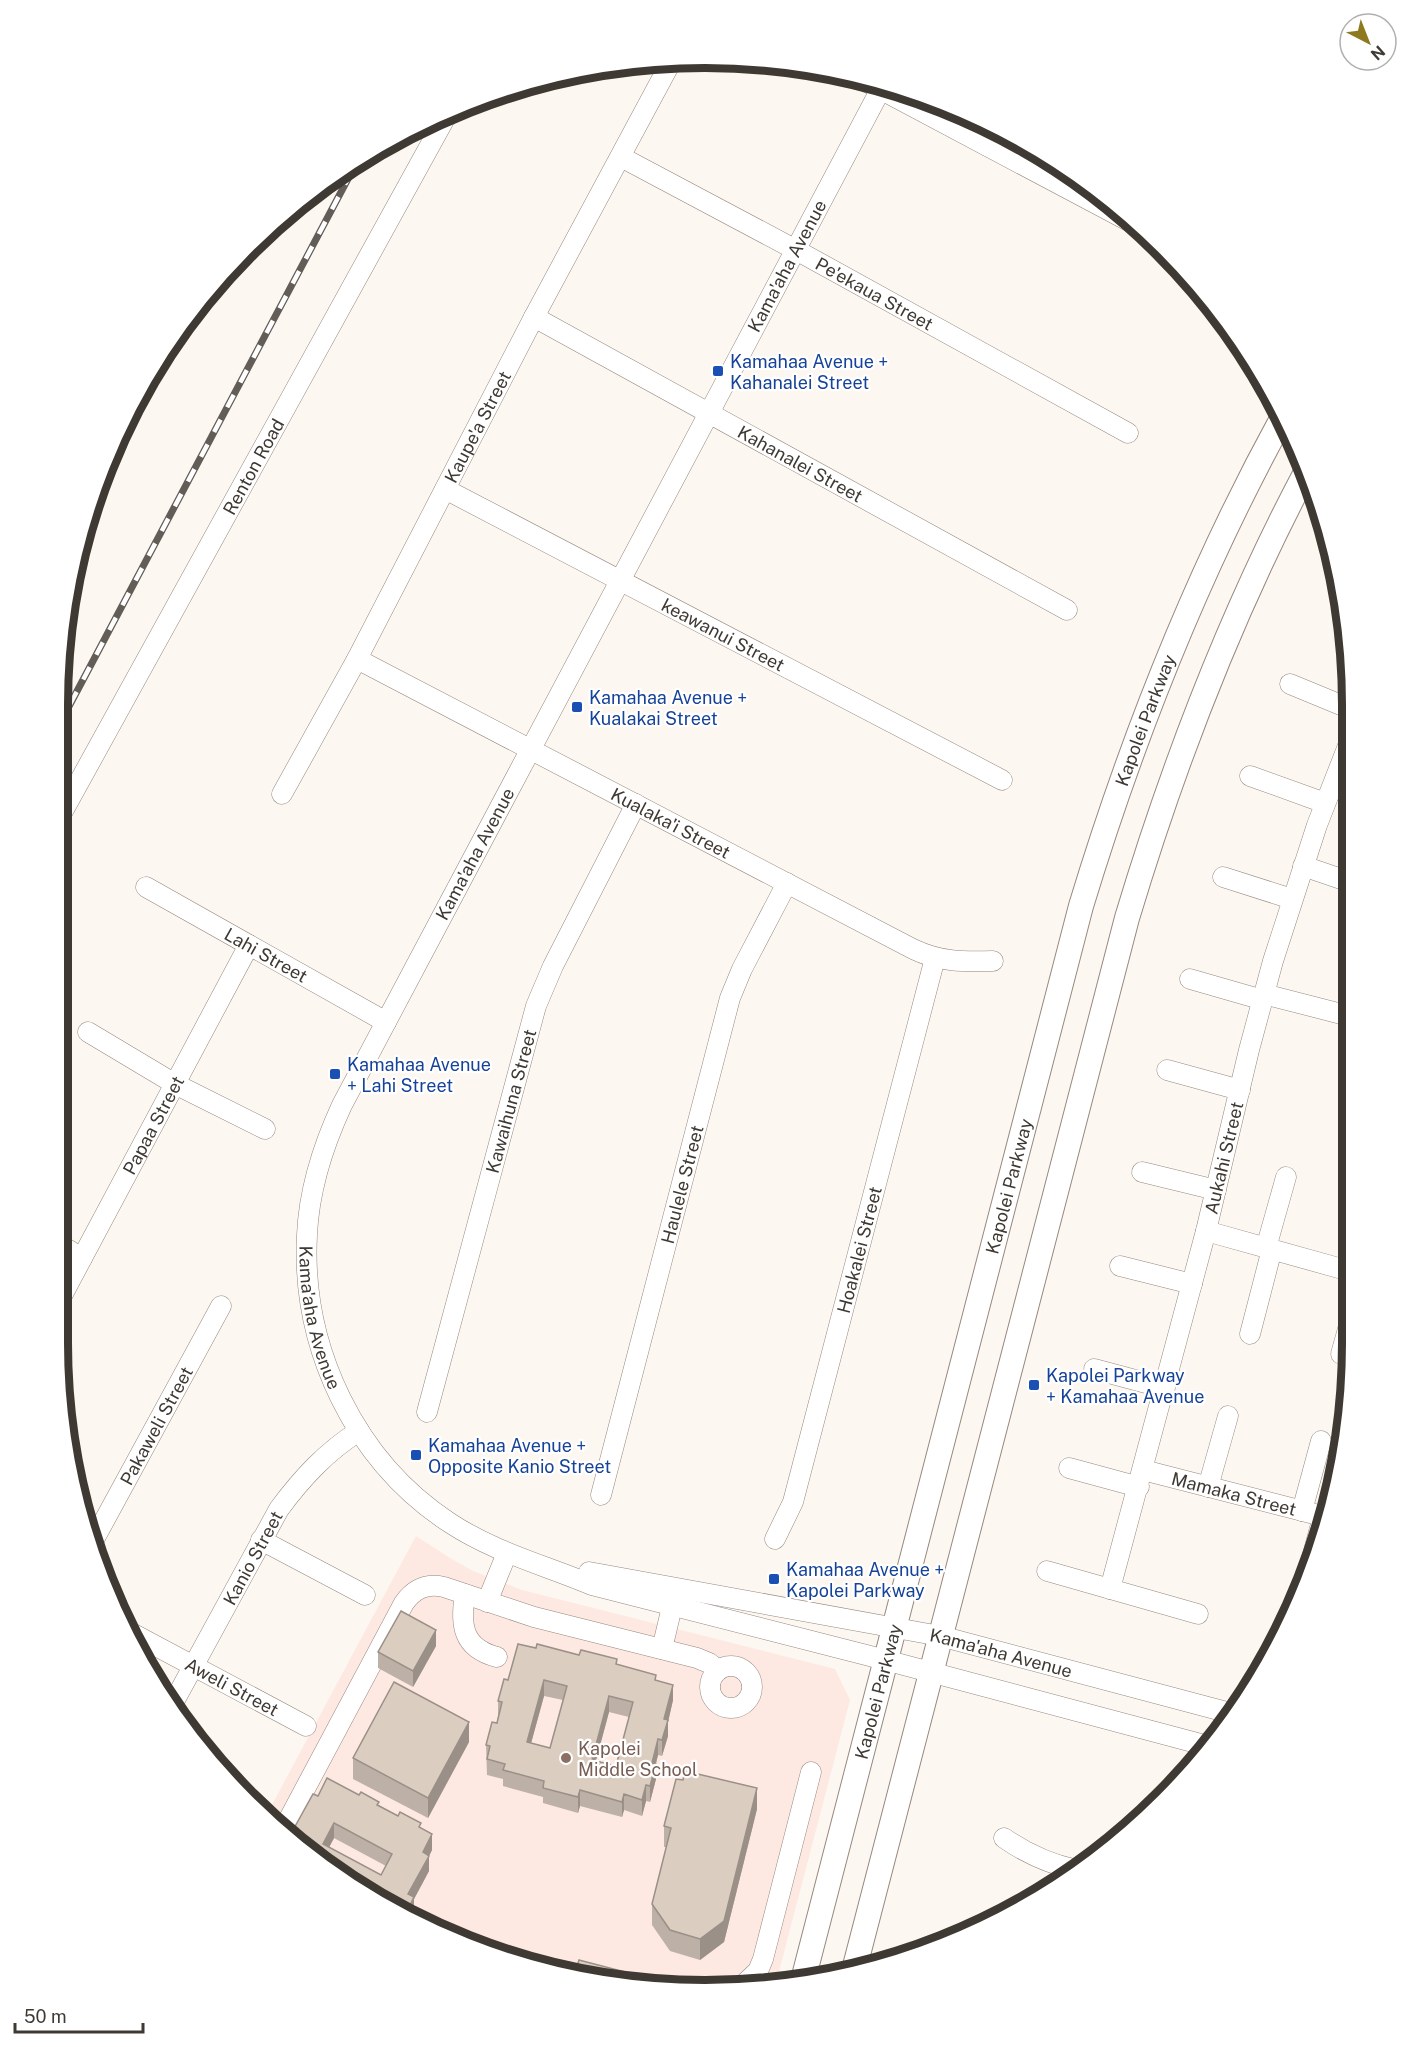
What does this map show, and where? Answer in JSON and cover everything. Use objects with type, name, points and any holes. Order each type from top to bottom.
[{"type":"main road","name":"Kapolei Parkway","points":[[805,1971],[1081,906],[1105,828],[1148,708],[1191,601],[1278,426]]},
{"type":"main road","points":[[856,1961],[1126,918],[1150,842],[1200,704],[1234,620],[1302,481]]},
{"type":"street","name":"Kaupe'a Street","points":[[282,794],[357,659],[534,317],[667,69]]},
{"type":"street","name":"Kama'aha Avenue","points":[[880,92],[331,1129],[314,1181],[307,1234],[308,1289],[318,1342],[338,1394],[359,1431],[385,1466],[426,1506],[474,1538],[507,1553],[592,1585],[894,1627],[940,1636],[1224,1711]]},
{"type":"street","points":[[908,100],[1043,165]]},
{"type":"street","name":"Renton Road","points":[[68,802],[441,125]]},
{"type":"street","name":"Pe'ekaua Street","points":[[621,157],[796,250],[1128,433]]},
{"type":"street","name":"Kahanalei Street","points":[[534,317],[1067,610]]},
{"type":"street","name":"keawanui Street","points":[[445,489],[1002,780]]},
{"type":"street","name":"Kualaka'i Street","points":[[357,659],[913,949],[935,958],[960,962],[993,961]]},
{"type":"street","points":[[1290,684],[1342,705]]},
{"type":"street","points":[[1250,776],[1325,803]]},
{"type":"street","name":"Aukahi Street","points":[[1110,1588],[1141,1479],[1264,997],[1292,899],[1325,803],[1342,779]]},
{"type":"street","name":"Kawaihuna Street","points":[[427,1412],[536,1006],[553,966],[636,804]]},
{"type":"street","points":[[1303,866],[1342,879]]},
{"type":"street","points":[[1223,877],[1292,899]]},
{"type":"street","name":"Haulele Street","points":[[601,1495],[730,998],[742,969],[787,883]]},
{"type":"street","name":"Lahi Street","points":[[146,887],[386,1022]]},
{"type":"street","name":"Papaa Street","points":[[68,1284],[249,945]]},
{"type":"street","name":"Hoakalei Street","points":[[776,1539],[794,1502],[935,958]]},
{"type":"street","points":[[1190,979],[1342,1015]]},
{"type":"street","points":[[88,1032],[175,1084],[265,1129]]},
{"type":"street","points":[[1167,1070],[1240,1090]]},
{"type":"street","points":[[1142,1172],[1216,1190]]},
{"type":"street","points":[[1250,1334],[1286,1177]]},
{"type":"street","points":[[1206,1231],[1342,1269]]},
{"type":"street","points":[[68,1250],[82,1258]]},
{"type":"street","points":[[1120,1266],[1192,1284]]},
{"type":"street","name":"Pakaweli Street","points":[[97,1534],[221,1305]]},
{"type":"street","points":[[1094,1369],[1165,1388]]},
{"type":"street","points":[[1208,1487],[1228,1416]]},
{"type":"street","name":"Kanio Street","points":[[176,1698],[279,1509],[309,1472],[338,1444],[359,1431]]},
{"type":"street","points":[[1302,1511],[1321,1441]]},
{"type":"street","name":"Mamaka Street","points":[[1069,1468],[1208,1487],[1318,1515]]},
{"type":"street","points":[[261,1540],[364,1595]]},
{"type":"street","points":[[487,1602],[507,1553]]},
{"type":"street","points":[[1047,1571],[1198,1614]]},
{"type":"street","points":[[287,1823],[409,1595],[417,1589],[434,1585],[534,1617],[703,1660],[718,1670]]},
{"type":"street","points":[[465,1594],[462,1618],[466,1634],[482,1652],[497,1657]]},
{"type":"street","points":[[662,1649],[675,1597]]},
{"type":"street","name":"Kama'aha Avenue","points":[[675,1597],[886,1660],[1199,1744]]},
{"type":"street","name":"Aweli Street","points":[[140,1638],[306,1726]]},
{"type":"street","points":[[750,1978],[758,1971],[763,1959],[811,1772]]},
{"type":"street","points":[[1004,1838],[1031,1855],[1050,1864],[1065,1867]]},
{"type":"shaded area","name":"Kapolei Middle School","points":[[416,1536],[473,1571],[522,1590],[835,1669],[850,1700],[778,1975],[705,1980],[622,1974],[540,1958],[500,1946],[423,1914],[386,1894],[317,1848],[270,1808]]},
{"type":"building","points":[[401,1611],[436,1630],[413,1671],[378,1652]]},
{"type":"building","points":[[518,1644],[536,1648],[537,1644],[579,1655],[581,1650],[617,1659],[616,1664],[656,1675],[655,1680],[673,1685],[664,1719],[668,1720],[662,1740],[658,1739],[652,1763],[656,1764],[650,1786],[646,1785],[642,1800],[624,1794],[622,1802],[580,1790],[578,1797],[543,1788],[544,1781],[503,1770],[505,1764],[487,1759],[490,1746],[486,1745],[492,1722],[497,1723],[502,1702],[498,1701],[504,1679],[508,1680]],"holes":[[[544,1680],[567,1686],[550,1748],[527,1742]],[[609,1696],[633,1702],[616,1766],[592,1760]]]},
{"type":"building","points":[[394,1682],[469,1722],[428,1798],[353,1758]]},
{"type":"building","points":[[685,1771],[757,1788],[724,1921],[700,1939],[670,1930],[652,1904],[671,1828],[664,1826],[676,1779],[683,1780]]},
{"type":"building","points":[[327,1778],[359,1795],[361,1792],[379,1802],[377,1805],[398,1816],[400,1812],[421,1823],[419,1827],[432,1834],[423,1852],[429,1856],[408,1894],[414,1897],[409,1907],[351,1872],[294,1828],[313,1794],[318,1796]],"holes":[[[334,1823],[392,1854],[381,1875],[323,1844]]]},
{"type":"building","points":[[579,1960],[629,1973],[622,1974],[577,1966]]},
{"type":"railway","points":[[68,708],[349,176]]},
{"type":"place","name":"Kamahaa Avenue + Kahanalei Street","points":[[718,371]]},
{"type":"place","name":"Kamahaa Avenue + Kualakai Street","points":[[577,707]]},
{"type":"place","name":"Kamahaa Avenue + Lahi Street","points":[[335,1074]]},
{"type":"place","name":"Kapolei Parkway + Kamahaa Avenue","points":[[1034,1385]]},
{"type":"place","name":"Kamahaa Avenue + Opposite Kanio Street","points":[[416,1455]]},
{"type":"place","name":"Kamahaa Avenue + Kapolei Parkway","points":[[774,1579]]},
{"type":"place","name":"Kapolei Middle School","points":[[566,1758]]}]
